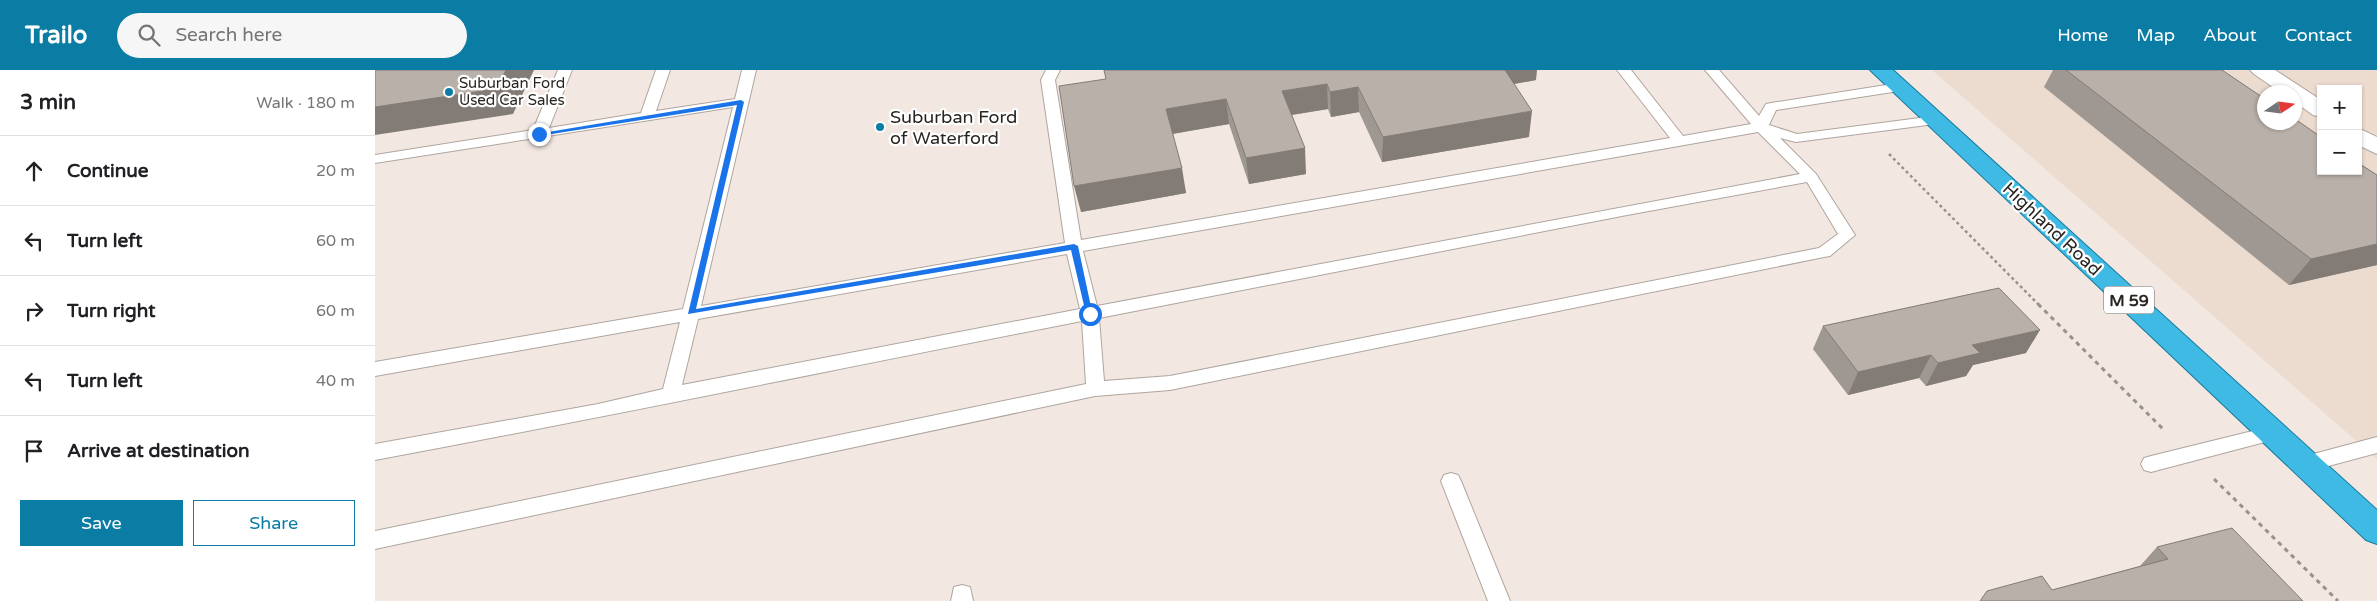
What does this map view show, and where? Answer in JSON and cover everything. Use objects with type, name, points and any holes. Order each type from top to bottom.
[{"type":"highway","name":"Highland Road","points":[[1890,79],[2377,530]]},
{"type":"street","points":[[2261,70],[2283,85]]},
{"type":"street","points":[[2302,98],[2317,107]]},
{"type":"lane","points":[[539,134],[565,70]]},
{"type":"lane","points":[[647,117],[663,70]]},
{"type":"lane","points":[[671,394],[749,70]]},
{"type":"lane","points":[[1053,70],[1048,80],[1074,246],[1090,314],[1095,389]]},
{"type":"lane","points":[[1624,70],[1680,142]]},
{"type":"lane","points":[[375,540],[1095,389],[1169,383],[1824,252],[1847,235],[1811,177],[1761,127],[1711,70]]},
{"type":"lane","points":[[1761,127],[1771,107],[1890,79]]},
{"type":"lane","points":[[375,159],[741,102]]},
{"type":"lane","points":[[375,369],[691,312],[1761,127],[1796,138],[1935,120]]},
{"type":"lane","points":[[375,452],[598,412],[671,394],[1627,210],[1811,177]]},
{"type":"lane","points":[[2151,464],[2273,433]]},
{"type":"lane","points":[[2306,464],[2377,445]]},
{"type":"lane","points":[[1451,480],[1499,601]]},
{"type":"path","points":[[1865,129],[2188,454],[2338,601]]},
{"type":"shaded area","points":[[1932,70],[2377,70],[2377,459]]},
{"type":"building","points":[[375,70],[506,70],[496,89],[375,107]]},
{"type":"building","points":[[1104,70],[1505,70],[1532,111],[1383,137],[1358,87],[1330,92],[1327,84],[1282,91],[1305,148],[1246,158],[1226,99],[1166,109],[1182,168],[1074,186],[1059,86],[1106,79]]},
{"type":"building","points":[[2066,70],[2222,70],[2257,94],[2257,130],[2302,130],[2302,124],[2317,134],[2317,175],[2362,175],[2362,166],[2377,175],[2377,244],[2311,259]]},
{"type":"building","points":[[1999,288],[2040,330],[1972,345],[1980,353],[1938,363],[1931,355],[1858,372],[1823,326]]},
{"type":"building","points":[[2232,528],[2303,601],[1980,601],[1987,591],[2042,576],[2052,590],[2168,559],[2157,547]]},
{"type":"place","name":"Suburban Ford Used Car Sales","points":[[449,92]]},
{"type":"place","name":"Suburban Ford of Waterford","points":[[880,127]]},
{"type":"route","points":[[539,134],[741,102],[691,312],[1074,246],[1090,314]]}]
